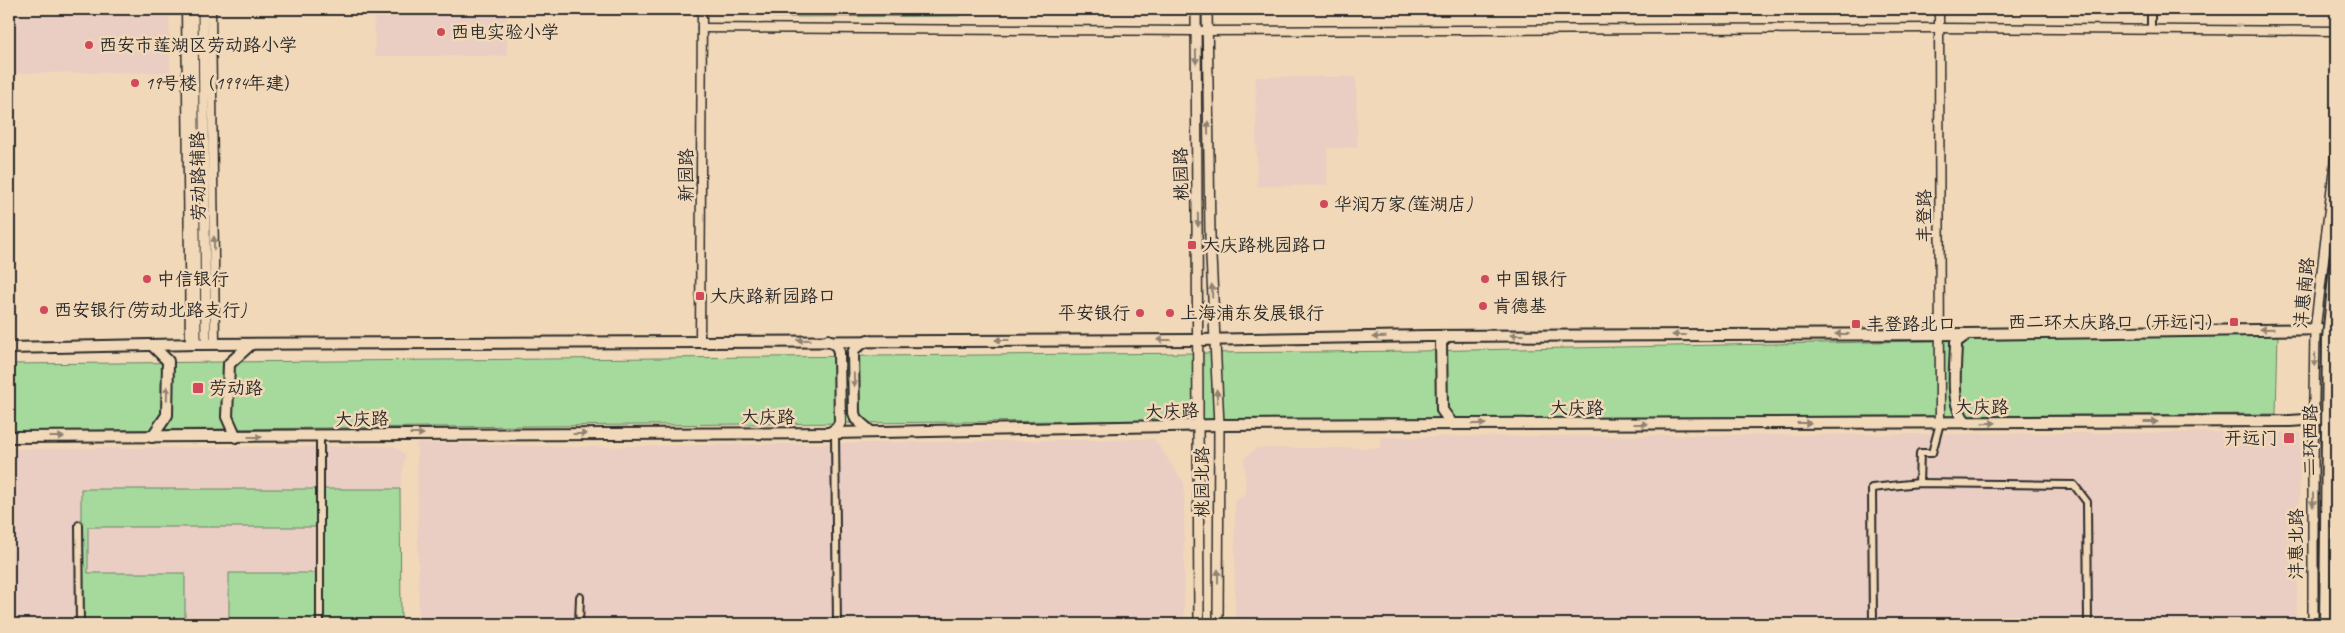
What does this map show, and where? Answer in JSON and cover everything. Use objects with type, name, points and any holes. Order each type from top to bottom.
[{"type":"main road","points":[[193,9],[202,344]]},
{"type":"main road","points":[[202,344],[203,9]]},
{"type":"main road","name":"桃园路","points":[[1196,9],[1198,340]]},
{"type":"main road","name":"桃园路","points":[[1207,9],[1213,339]]},
{"type":"main road","name":"沣惠南路","points":[[2314,434],[2316,330],[2336,155]]},
{"type":"main road","name":"二环西路","points":[[2325,624],[2328,338],[2336,256]]},
{"type":"main road","points":[[9,348],[202,344],[700,340],[1198,340],[1430,336],[1968,334],[2336,329]]},
{"type":"main road","points":[[1940,333],[1951,342],[1952,409],[1948,419],[1942,423]]},
{"type":"main road","points":[[1967,423],[1960,417],[1956,406],[1956,342],[1968,334]]},
{"type":"main road","points":[[1430,336],[1436,342],[1437,412],[1436,418],[1430,424]]},
{"type":"main road","points":[[1448,336],[1441,342],[1442,410],[1452,424]]},
{"type":"main road","name":"桃园北路","points":[[1213,339],[1219,425],[1218,624]]},
{"type":"main road","points":[[828,340],[837,346],[839,352],[840,423],[832,433]]},
{"type":"main road","points":[[869,340],[855,348],[853,353],[854,403],[856,419],[871,432]]},
{"type":"main road","name":"桃园北路","points":[[1198,340],[1199,624]]},
{"type":"main road","points":[[236,437],[227,417],[229,364],[251,344]]},
{"type":"main road","points":[[152,345],[168,360],[167,415],[152,437]]},
{"type":"main road","name":"大庆路","points":[[9,437],[832,433],[1199,427],[1219,425],[2290,421],[2336,418]]},
{"type":"main road","name":"沣惠北路","points":[[2313,624],[2314,434]]},
{"type":"main road","name":"二环西路","points":[[2336,436],[2336,624]]},
{"type":"street","name":"劳动路辅路","points":[[186,9],[202,344]]},
{"type":"street","name":"劳动路辅路","points":[[202,344],[211,9]]},
{"type":"street","name":"新园路","points":[[700,340],[702,9]]},
{"type":"street","name":"丰登路","points":[[1939,9],[1940,333]]},
{"type":"street","points":[[2151,9],[2151,30]]},
{"type":"street","points":[[702,28],[1195,31],[1939,28],[2336,31]]},
{"type":"street","points":[[1919,483],[1920,453],[1932,453],[1942,423]]},
{"type":"street","points":[[832,433],[837,624]]},
{"type":"street","points":[[320,436],[320,624]]},
{"type":"street","points":[[1873,624],[1872,488],[1919,483],[2074,485],[2086,502],[2088,624]]},
{"type":"street","points":[[79,525],[80,624]]},
{"type":"street","points":[[579,624],[580,597]]},
{"type":"shaded area","name":"西电实验小学","points":[[374,9],[507,9],[507,56],[375,56]]},
{"type":"shaded area","points":[[1332,9],[1438,9],[1438,15],[1333,16]]},
{"type":"shaded area","name":"西安市莲湖区劳动路小学","points":[[9,16],[169,17],[170,72],[9,73]]},
{"type":"shaded area","points":[[1256,77],[1356,77],[1357,147],[1327,148],[1327,185],[1257,186]]},
{"type":"shaded area","points":[[2301,432],[2296,624],[1235,624],[1235,501],[1246,493],[1244,459],[1256,448],[1380,448],[1381,437]]},
{"type":"shaded area","points":[[1154,439],[1184,483],[1184,624],[419,624],[417,443],[574,447]]},
{"type":"shaded area","points":[[394,446],[405,455],[400,489],[401,624],[9,624],[9,449]]},
{"type":"green space","points":[[773,9],[959,9],[959,16],[773,17]]},
{"type":"green space","points":[[2278,334],[2276,414],[1171,420],[9,431],[9,364],[1419,351]]},
{"type":"green space","points":[[81,489],[400,489],[401,624],[229,624],[229,573],[317,573],[316,527],[88,527],[88,573],[185,573],[185,624],[81,624]]},
{"type":"place","name":"西电实验小学","points":[[441,32]]},
{"type":"place","name":"西安市莲湖区劳动路小学","points":[[89,45]]},
{"type":"place","name":"19号楼（1994年建）","points":[[135,83]]},
{"type":"place","name":"华润万家(莲湖店)","points":[[1324,204]]},
{"type":"place","name":"大庆路桃园路口","points":[[1192,245]]},
{"type":"place","name":"中信银行","points":[[147,279]]},
{"type":"place","name":"中国银行","points":[[1485,279]]},
{"type":"place","name":"大庆路新园路口","points":[[700,296]]},
{"type":"place","name":"肯德基","points":[[1483,306]]},
{"type":"place","name":"西安银行(劳动北路支行)","points":[[44,310]]},
{"type":"place","name":"平安银行","points":[[1140,313]]},
{"type":"place","name":"上海浦东发展银行","points":[[1170,313]]},
{"type":"place","name":"西二环大庆路口（开远门）","points":[[2234,322]]},
{"type":"place","name":"丰登路北口","points":[[1856,324]]},
{"type":"place","name":"劳动路","points":[[198,388]]},
{"type":"place","name":"开远门","points":[[2289,438]]}]
